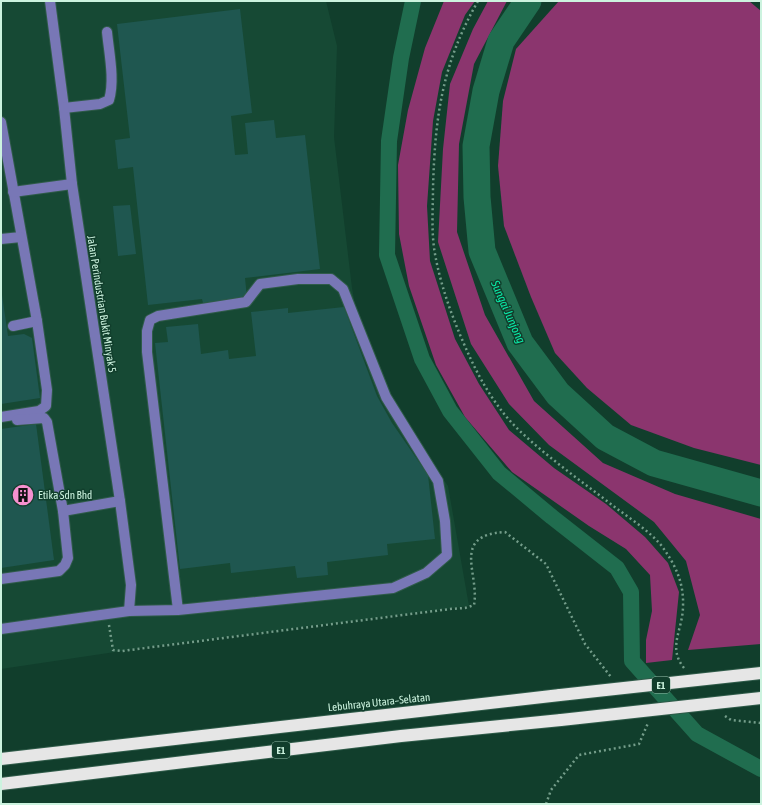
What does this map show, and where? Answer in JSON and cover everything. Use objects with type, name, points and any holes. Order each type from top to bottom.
[{"type":"highway","name":"Lebuhraya Utara–Selatan","points":[[1,759],[761,673]]},
{"type":"highway","name":"E1","points":[[1,784],[401,736],[761,698]]},
{"type":"street","name":"Jalan Perindustrian Bukit Minyak 5","points":[[50,1],[72,184],[120,501],[131,585],[129,610]]},
{"type":"street","points":[[64,108],[100,104],[109,100],[111,93],[107,32]]},
{"type":"street","points":[[1,122],[21,237],[38,321],[47,390],[46,406],[39,411],[1,417]]},
{"type":"street","points":[[13,192],[72,184]]},
{"type":"street","points":[[1,239],[21,237]]},
{"type":"street","points":[[1,629],[129,610],[178,610],[393,588],[426,573],[447,554],[445,522],[438,481],[386,397],[343,290],[331,279],[298,279],[260,284],[246,302],[158,316],[150,320],[147,331],[147,352],[178,610]]},
{"type":"street","points":[[12,326],[38,321]]},
{"type":"street","points":[[1,422],[44,418],[47,422],[63,511],[68,558],[65,566],[59,571],[1,579]]},
{"type":"street","points":[[63,511],[120,501]]},
{"type":"path","points":[[478,1],[464,26],[449,67],[438,110],[433,206],[435,252],[440,276],[452,313],[480,378],[502,410],[521,432],[547,455],[659,543],[674,565],[681,584],[683,605],[675,649],[678,660],[687,672]]},
{"type":"path","points":[[107,613],[113,650],[122,651],[465,608],[474,605],[476,596],[471,571],[471,553],[476,542],[488,533],[505,532],[546,564],[585,644],[612,678]]},
{"type":"path","points":[[720,712],[731,720],[761,724]]},
{"type":"path","points":[[546,804],[551,790],[579,755],[639,744],[648,724],[643,718]]},
{"type":"shaded area","points":[[1,1],[326,1],[337,46],[334,137],[352,288],[366,365],[448,486],[469,606],[162,645],[1,669]]},
{"type":"shaded area","points":[[444,1],[475,1],[465,15],[442,72],[433,121],[427,206],[430,261],[455,339],[479,384],[509,430],[554,468],[606,504],[645,537],[668,563],[679,592],[672,660],[646,663],[646,640],[652,611],[650,575],[626,549],[589,526],[512,472],[465,417],[436,365],[409,286],[399,234],[398,165],[408,110],[425,48]]},
{"type":"shaded area","points":[[488,1],[507,1],[474,64],[459,144],[457,232],[485,315],[534,401],[603,463],[675,494],[761,519],[761,644],[688,650],[700,615],[686,561],[654,522],[549,445],[509,404],[471,344],[438,242],[443,149],[450,84],[473,29]]},
{"type":"shaded area","points":[[559,1],[749,1],[761,11],[761,465],[694,448],[631,425],[587,388],[555,353],[531,297],[504,226],[498,166],[503,101],[516,49]]},
{"type":"building","points":[[240,9],[252,113],[231,116],[235,155],[248,154],[245,123],[274,120],[276,138],[305,135],[320,269],[245,278],[247,298],[203,303],[202,299],[148,305],[133,167],[118,169],[115,140],[130,138],[117,24]]},
{"type":"building","points":[[130,205],[136,254],[118,256],[113,206]]},
{"type":"building","points":[[1,288],[8,336],[24,334],[32,338],[40,398],[1,404]]},
{"type":"building","points":[[344,307],[377,396],[392,423],[428,475],[435,539],[387,544],[388,555],[327,562],[328,575],[297,578],[295,566],[231,573],[230,563],[180,569],[155,343],[168,342],[166,327],[198,324],[201,354],[228,350],[229,359],[256,356],[251,312],[288,308],[288,313]]},
{"type":"building","name":"Etika Sdn Bhd","points":[[36,424],[54,560],[1,568],[1,429]]},
{"type":"waterway","points":[[413,1],[401,58],[389,141],[387,255],[422,359],[450,411],[499,473],[617,568],[631,592],[632,661],[697,734],[761,769]]},
{"type":"waterway","name":"Sungai Junjong","points":[[528,1],[501,41],[486,91],[476,146],[477,197],[482,251],[520,343],[558,394],[605,437],[654,463],[761,493]]},
{"type":"place","name":"Etika Sdn Bhd","points":[[23,495]]}]
